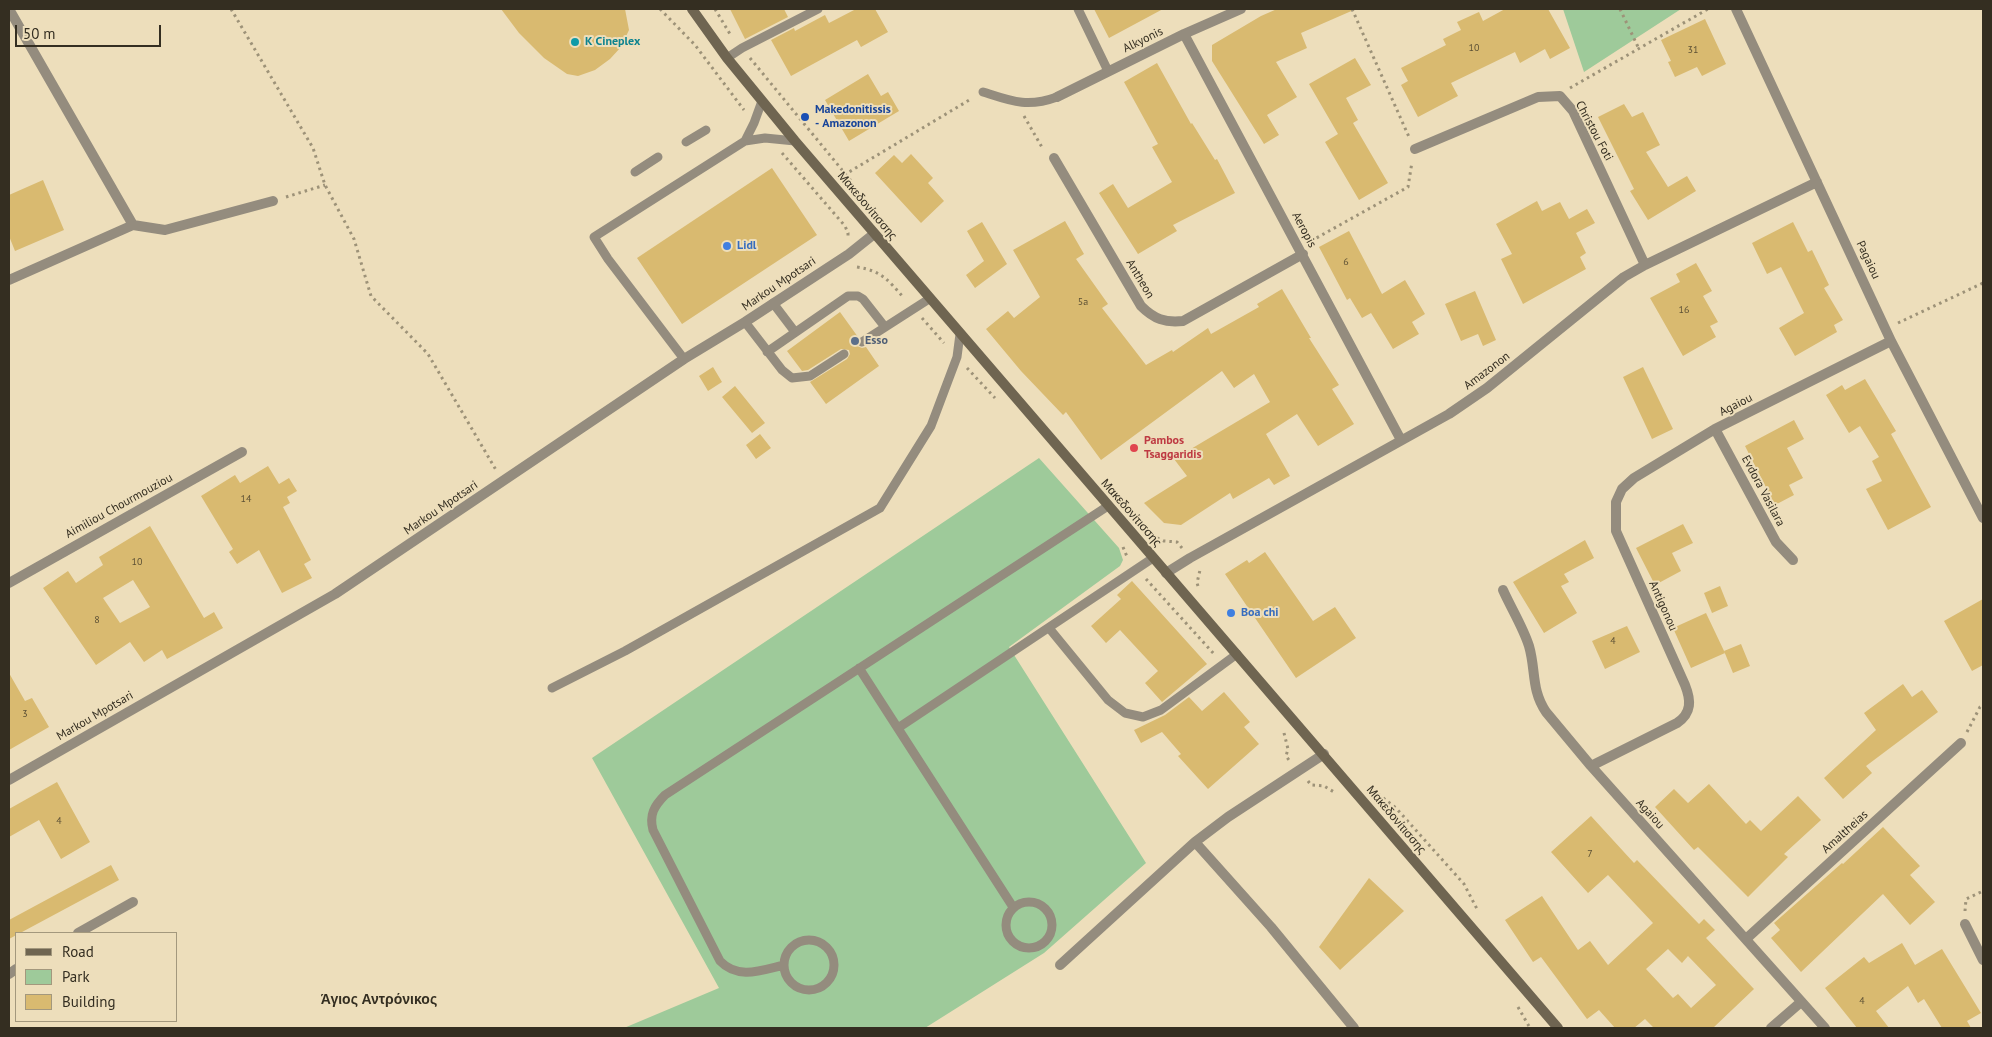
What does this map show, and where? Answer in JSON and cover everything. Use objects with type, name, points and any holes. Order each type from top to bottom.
[{"type":"main road","name":"Μακεδονίτισσης","points":[[692,9],[727,58],[762,101],[929,299],[1324,754],[1558,1028]]},
{"type":"street","points":[[10,9],[133,225]]},
{"type":"street","name":"Alkyonis","points":[[1056,97],[1184,34],[1241,9]]},
{"type":"street","name":"Pagaiou","points":[[1736,9],[1891,341],[1980,502],[1983,518]]},
{"type":"street","name":"Aeropis","points":[[1184,34],[1401,440]]},
{"type":"street","name":"Christou Foti","points":[[1415,149],[1538,97],[1560,96],[1572,111],[1645,265]]},
{"type":"street","name":"Antheon","points":[[1054,158],[1141,306],[1149,314],[1160,320],[1171,322],[1183,321],[1301,251]]},
{"type":"street","name":"Amazonon","points":[[1166,573],[1449,414],[1487,388],[1624,277],[1645,265],[1818,182]]},
{"type":"street","points":[[9,280],[133,225],[165,230],[273,201]]},
{"type":"street","name":"Markou Mpotsari","points":[[9,780],[335,594],[684,360],[848,254],[874,234]]},
{"type":"street","name":"Agaiou","points":[[1614,516],[1616,502],[1622,490],[1634,478],[1715,429],[1891,341]]},
{"type":"street","name":"Evdora Vasilara","points":[[1715,429],[1776,542],[1793,560]]},
{"type":"street","name":"Aimiliou Chourmouziou","points":[[9,582],[242,452]]},
{"type":"street","name":"Antigonou","points":[[1591,766],[1677,723],[1685,716],[1690,705],[1685,685],[1616,530],[1614,516]]},
{"type":"street","name":"Agaiou","points":[[1503,590],[1529,646],[1535,690],[1540,703],[1591,766],[1826,1028]]},
{"type":"street","name":"Amaltheias","points":[[1746,939],[1962,743]]},
{"type":"street","points":[[1060,965],[1195,842],[1228,816],[1324,754]]},
{"type":"street","points":[[1195,842],[1271,927],[1354,1028]]},
{"type":"street","points":[[80,932],[132,902]]},
{"type":"street","points":[[1965,924],[1983,960]]},
{"type":"street","points":[[1771,1028],[1801,1002]]},
{"type":"lane","points":[[727,58],[805,12],[818,9]]},
{"type":"lane","points":[[1078,9],[1108,71]]},
{"type":"lane","points":[[982,92],[1027,103],[1041,103],[1056,97]]},
{"type":"lane","points":[[744,141],[754,123],[762,101]]},
{"type":"lane","points":[[686,142],[706,130]]},
{"type":"lane","points":[[684,360],[594,237],[744,141],[765,138],[795,141]]},
{"type":"lane","points":[[635,172],[658,158]]},
{"type":"lane","points":[[767,352],[848,296],[863,299],[886,327]]},
{"type":"lane","points":[[862,342],[929,299]]},
{"type":"lane","points":[[773,303],[795,332]]},
{"type":"lane","points":[[745,322],[787,375],[798,379],[816,373],[844,354]]},
{"type":"lane","points":[[552,688],[625,651],[880,508],[931,426],[957,357],[960,334]]},
{"type":"lane","points":[[784,965],[742,973],[730,970],[720,961],[653,830],[651,814],[665,795],[1108,506]]},
{"type":"lane","points":[[898,728],[1154,558]]},
{"type":"lane","points":[[1049,628],[1108,700],[1124,714],[1143,718],[1160,710],[1237,654]]},
{"type":"lane","points":[[860,668],[1014,907]]},
{"type":"lane","points":[[1024,902],[1030,902],[1042,906],[1046,910],[1052,921],[1052,927],[1051,933],[1044,943],[1033,948],[1027,948],[1011,940],[1006,929],[1006,923],[1009,912],[1014,907],[1024,902]]},
{"type":"lane","points":[[806,940],[820,943],[831,953],[833,960],[833,968],[827,981],[815,989],[808,989],[794,984],[788,979],[784,965],[788,951],[793,946],[806,940]]},
{"type":"path","points":[[231,9],[313,148],[325,184],[354,240],[371,296],[428,354],[502,482]]},
{"type":"path","points":[[1301,251],[1408,186],[1415,149],[1352,9]]},
{"type":"path","points":[[1620,9],[1639,48]]},
{"type":"path","points":[[1560,96],[1572,86],[1708,9]]},
{"type":"path","points":[[830,182],[982,92]]},
{"type":"path","points":[[1027,103],[1024,116],[1041,148],[1054,158]]},
{"type":"path","points":[[273,201],[325,184]]},
{"type":"path","points":[[1886,329],[1983,283]]},
{"type":"path","points":[[1962,743],[1980,707],[1983,705]]},
{"type":"path","points":[[1965,924],[1966,900],[1983,891]]},
{"type":"green space","points":[[1563,9],[1681,9],[1584,72]]},
{"type":"green space","points":[[1039,458],[1119,548],[1123,560],[1120,566],[1009,647],[1146,863],[1044,953],[925,1028],[624,1028],[719,988],[592,758]]},
{"type":"building","name":"K Cineplex","points":[[501,9],[625,9],[629,30],[621,47],[610,59],[595,70],[578,76],[567,74],[544,58],[519,33]]},
{"type":"building","points":[[730,9],[784,9],[788,17],[745,39]]},
{"type":"building","points":[[856,9],[875,9],[888,32],[861,47],[857,40],[791,76],[771,40],[794,28],[795,31],[825,15],[829,23]]},
{"type":"building","points":[[1094,9],[1163,9],[1109,38]]},
{"type":"building","points":[[1277,9],[1356,9],[1301,33],[1307,48],[1276,62],[1297,97],[1267,115],[1279,135],[1264,144],[1212,61],[1212,45],[1261,16]]},
{"type":"building","points":[[1505,9],[1548,9],[1570,48],[1550,59],[1545,49],[1520,63],[1515,52],[1451,83],[1458,96],[1418,117],[1401,85],[1408,81],[1401,68],[1446,45],[1443,39],[1461,30],[1457,22],[1479,12],[1483,21]]},
{"type":"building","points":[[1705,19],[1726,64],[1702,76],[1697,67],[1675,77],[1668,62],[1671,61],[1661,40]]},
{"type":"building","points":[[1355,58],[1371,85],[1346,98],[1358,120],[1353,123],[1388,183],[1359,200],[1325,142],[1338,134],[1309,84]]},
{"type":"building","points":[[1157,63],[1191,124],[1215,160],[1217,159],[1235,193],[1173,225],[1177,231],[1138,254],[1099,193],[1113,184],[1128,208],[1172,182],[1152,147],[1158,144],[1124,82]]},
{"type":"building","points":[[868,74],[881,96],[888,92],[899,111],[849,141],[825,100]]},
{"type":"building","points":[[1624,104],[1632,117],[1643,112],[1660,145],[1646,152],[1668,187],[1687,176],[1696,191],[1648,220],[1630,191],[1634,189],[1598,117]]},
{"type":"building","points":[[911,154],[933,178],[928,183],[944,201],[921,223],[875,173],[894,155],[902,163]]},
{"type":"building","name":"Lidl","points":[[772,168],[817,235],[682,324],[637,258]]},
{"type":"building","points":[[43,180],[64,230],[15,251],[9,236],[9,195]]},
{"type":"building","points":[[1537,201],[1542,211],[1560,202],[1569,219],[1587,209],[1595,223],[1576,233],[1586,253],[1580,257],[1586,269],[1523,304],[1501,259],[1512,254],[1496,224]]},
{"type":"building","points":[[1065,221],[1084,254],[1076,259],[1108,304],[1102,308],[1146,365],[1172,350],[1173,352],[1208,328],[1211,334],[1259,307],[1257,304],[1282,289],[1311,338],[1309,338],[1339,385],[1332,389],[1354,424],[1318,446],[1297,414],[1266,434],[1290,476],[1274,485],[1269,478],[1233,499],[1230,493],[1181,525],[1164,523],[1144,503],[1187,476],[1174,459],[1270,402],[1254,374],[1234,388],[1222,371],[1101,460],[1066,412],[1063,415],[1021,371],[986,329],[1008,311],[1014,318],[1040,297],[1013,250]]},
{"type":"building","points":[[982,222],[1007,264],[975,288],[966,275],[984,261],[967,231]]},
{"type":"building","points":[[1793,222],[1808,252],[1812,250],[1829,285],[1824,288],[1843,320],[1834,325],[1837,332],[1795,356],[1779,328],[1804,313],[1781,267],[1767,274],[1752,243]]},
{"type":"building","points":[[1349,231],[1382,294],[1405,280],[1425,314],[1412,322],[1419,334],[1393,349],[1371,313],[1362,318],[1350,298],[1347,300],[1319,247]]},
{"type":"building","points":[[1696,263],[1712,291],[1703,296],[1718,322],[1710,326],[1716,337],[1683,356],[1650,298],[1680,282],[1676,274]]},
{"type":"building","points":[[1475,291],[1496,340],[1483,346],[1478,334],[1461,341],[1445,304]]},
{"type":"building","points":[[840,312],[858,337],[857,346],[866,347],[879,366],[826,404],[810,382],[847,359],[850,354],[849,350],[841,349],[808,370],[802,371],[787,351]]},
{"type":"building","points":[[713,367],[722,382],[708,391],[699,376]]},
{"type":"building","points":[[1643,367],[1673,429],[1652,439],[1623,377]]},
{"type":"building","points":[[1865,379],[1896,431],[1891,434],[1931,507],[1888,530],[1866,489],[1882,481],[1872,461],[1879,457],[1860,426],[1849,433],[1826,395],[1842,385],[1845,390]]},
{"type":"building","points":[[735,386],[765,423],[752,433],[722,397]]},
{"type":"building","points":[[1794,420],[1804,439],[1787,448],[1803,478],[1789,485],[1794,495],[1775,505],[1745,446]]},
{"type":"building","points":[[760,434],[771,448],[756,459],[746,445]]},
{"type":"building","points":[[268,466],[279,484],[289,478],[297,491],[287,497],[290,503],[283,507],[311,560],[304,564],[312,578],[282,593],[259,550],[237,564],[229,552],[233,549],[201,496],[235,475],[240,483]]},
{"type":"building","points":[[1683,524],[1693,543],[1672,553],[1681,571],[1655,585],[1636,548]]},
{"type":"building","points":[[150,526],[204,618],[214,612],[223,628],[167,659],[162,650],[144,662],[130,642],[96,665],[43,588],[68,571],[76,583],[103,565],[99,557]],"holes":[[[133,580],[150,607],[120,623],[103,598]]]},
{"type":"building","points":[[1585,540],[1594,558],[1564,574],[1569,582],[1561,586],[1577,613],[1544,633],[1513,582]]},
{"type":"building","points":[[1265,552],[1313,621],[1335,607],[1356,638],[1296,678],[1225,574],[1247,560],[1249,563]]},
{"type":"building","points":[[1132,581],[1207,664],[1162,702],[1145,683],[1158,671],[1120,630],[1106,643],[1091,626],[1121,599],[1117,595]]},
{"type":"building","points":[[1720,586],[1728,606],[1712,613],[1704,593]]},
{"type":"building","points":[[1983,599],[1983,665],[1972,671],[1944,621]]},
{"type":"building","points":[[1706,613],[1725,653],[1691,668],[1673,628]]},
{"type":"building","points":[[1627,626],[1640,652],[1605,669],[1592,641]]},
{"type":"building","points":[[1741,644],[1750,666],[1733,673],[1724,651]]},
{"type":"building","points":[[9,673],[25,701],[32,698],[49,727],[9,750]]},
{"type":"building","points":[[1903,684],[1912,697],[1922,690],[1938,712],[1866,766],[1872,773],[1843,799],[1824,778],[1876,730],[1864,713]]},
{"type":"building","points":[[1224,692],[1250,722],[1244,727],[1259,744],[1208,789],[1178,756],[1181,754],[1162,732],[1141,743],[1134,730],[1165,715],[1189,697],[1202,711]]},
{"type":"building","points":[[57,782],[90,842],[61,859],[39,820],[9,837],[9,809]]},
{"type":"building","points":[[1709,784],[1746,824],[1750,820],[1761,831],[1798,796],[1821,820],[1784,854],[1788,857],[1748,897],[1698,847],[1694,850],[1655,807],[1674,789],[1688,803]]},
{"type":"building","points":[[1591,816],[1634,863],[1637,860],[1699,924],[1704,919],[1715,930],[1706,938],[1754,989],[1713,1028],[1654,1028],[1645,1019],[1634,1028],[1615,1028],[1599,1010],[1587,1019],[1541,957],[1533,962],[1505,920],[1542,896],[1578,950],[1590,941],[1608,965],[1653,923],[1608,875],[1588,893],[1551,852]],"holes":[[[1668,949],[1682,963],[1688,956],[1716,985],[1691,1008],[1678,994],[1673,998],[1646,969]]]},
{"type":"building","points":[[1883,827],[1920,866],[1910,875],[1935,902],[1910,925],[1883,894],[1801,972],[1771,938],[1780,930],[1774,923]]},
{"type":"building","points":[[111,865],[119,880],[22,932],[15,932],[15,936],[9,939],[9,920]]},
{"type":"building","points":[[1369,878],[1404,911],[1340,970],[1319,947]]},
{"type":"building","points":[[1902,943],[1915,965],[1942,949],[1981,1013],[1967,1021],[1971,1028],[1942,1028],[1924,999],[1918,1003],[1908,986],[1876,1011],[1889,1028],[1857,1028],[1825,988],[1864,957],[1869,963]]},
{"type":"place","name":"K Cineplex","points":[[575,42]]},
{"type":"place","name":"Makedonitissis - Amazonon","points":[[805,117]]},
{"type":"place","name":"Lidl","points":[[727,246]]},
{"type":"place","name":"Esso","points":[[855,341]]},
{"type":"place","name":"Pambos Tsaggaridis","points":[[1134,448]]},
{"type":"place","name":"Boa chi","points":[[1231,613]]},
{"type":"district","name":"Άγιος Αντρόνικος","points":[[379,1000]]}]
